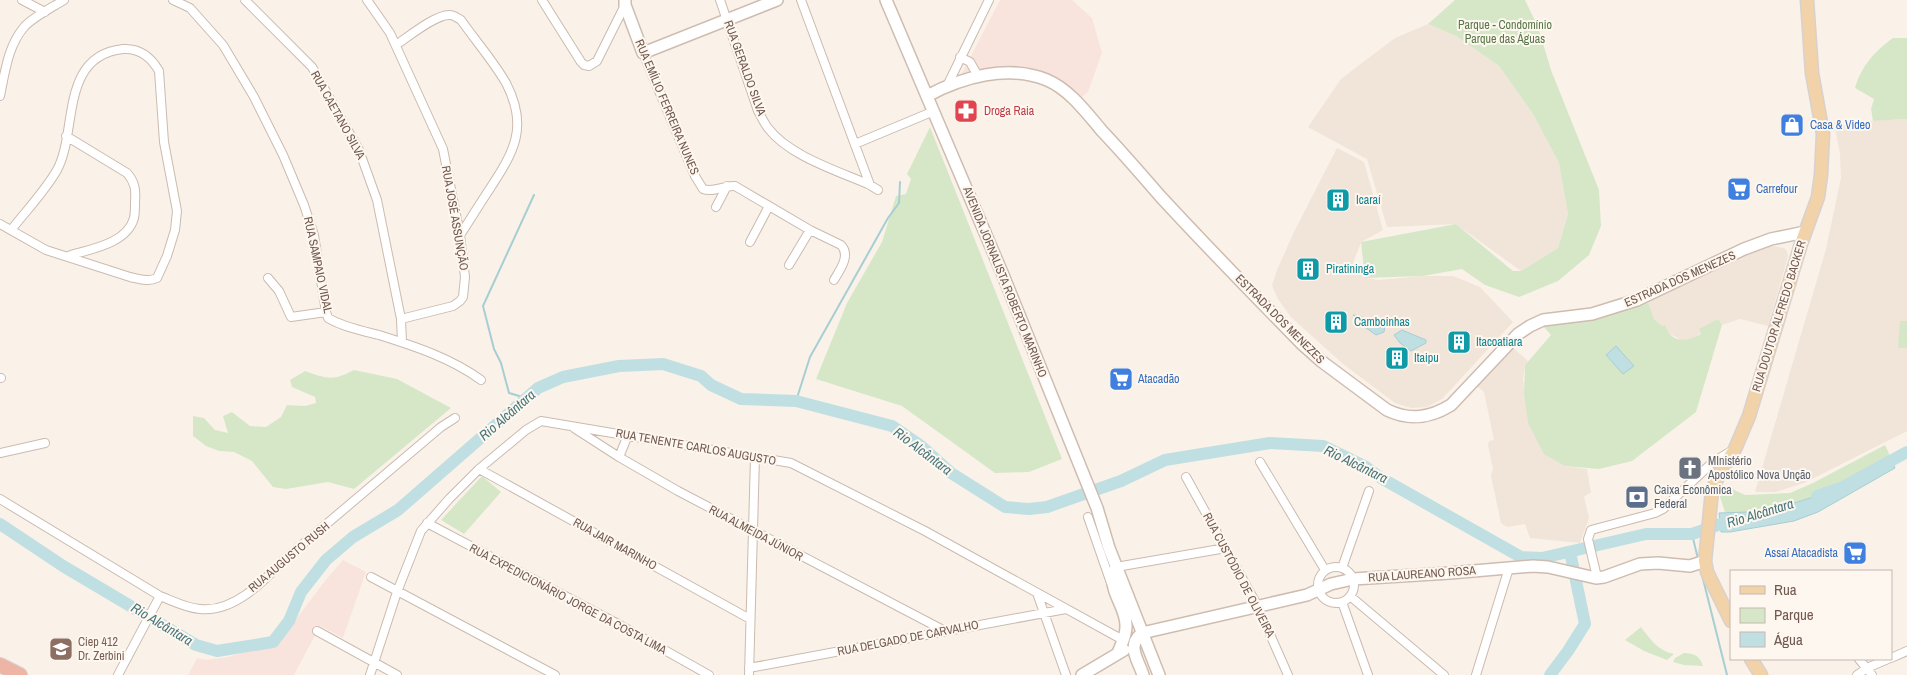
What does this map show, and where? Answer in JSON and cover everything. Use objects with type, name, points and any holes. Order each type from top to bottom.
[{"type":"highway","points":[[0,665],[20,675]]},
{"type":"main road","points":[[643,53],[777,0]]},
{"type":"main road","name":"AVENIDA JORNALISTA ROBERTO MARINHO","points":[[886,0],[1003,275],[1097,508],[1116,567],[1159,675]]},
{"type":"main road","name":"RUA DOUTOR ALFREDO BACKER","points":[[1730,617],[1727,604],[1701,560],[1710,500],[1715,482],[1734,449],[1749,416],[1803,236],[1818,197],[1824,152],[1821,118],[1811,64],[1807,0]]},
{"type":"main road","name":"RUA EMÍLIO FERREIRA NUNES","points":[[625,3],[643,53]]},
{"type":"main road","name":"ESTRADA DOS MENEZES","points":[[927,96],[948,84],[978,76],[1022,74],[1048,81],[1065,90],[1161,197],[1302,344],[1321,361],[1387,410],[1411,418],[1425,417],[1451,405],[1518,334],[1530,326],[1544,320],[1592,314],[1637,300],[1744,249],[1771,239],[1803,236]]},
{"type":"main road","name":"RUA LAUREANO ROSA","points":[[1142,633],[1306,596],[1352,578],[1548,567],[1591,574],[1596,578],[1640,564],[1701,560]]},
{"type":"main road","name":"AVENIDA JORNALISTA ROBERTO MARINHO","points":[[1116,567],[1112,577],[1114,590],[1126,622],[1128,643],[1144,675]]},
{"type":"main road","name":"AVENIDA JORNALISTA ROBERTO MARINHO","points":[[1082,675],[1118,653],[1142,633]]},
{"type":"main road","points":[[1751,660],[1761,675]]},
{"type":"street","points":[[22,0],[45,12]]},
{"type":"street","points":[[0,96],[3,72],[16,38],[26,26],[64,0]]},
{"type":"street","name":"RUA SAMPAIO VIDAL","points":[[173,0],[190,8],[223,45],[254,97],[283,155],[304,205],[314,236],[328,318],[402,342],[451,361],[481,380]]},
{"type":"street","name":"RUA CAETANO SILVA","points":[[245,0],[312,67],[359,150],[377,200],[401,320],[402,342]]},
{"type":"street","name":"RUA JOSÉ ASSUNÇÃO","points":[[367,0],[390,33],[442,149],[460,235],[465,276],[463,297],[460,301],[452,306],[401,320]]},
{"type":"street","points":[[542,0],[581,62],[589,66],[597,61],[625,3]]},
{"type":"street","name":"RUA GERALDO SILVA","points":[[720,0],[758,110],[767,127],[780,141],[794,151],[878,190]]},
{"type":"street","points":[[801,0],[870,186]]},
{"type":"street","points":[[948,84],[989,0]]},
{"type":"street","points":[[396,45],[435,19],[453,15],[460,20],[505,81],[512,95],[518,128],[512,151],[509,159],[460,235]]},
{"type":"street","points":[[0,224],[46,250],[144,280],[157,278],[175,230],[177,212],[164,142],[159,71],[154,60],[130,48],[102,55],[86,68],[75,93],[63,156],[57,170],[11,230]]},
{"type":"street","name":"RUA EMÍLIO FERREIRA NUNES","points":[[643,53],[700,186],[706,191],[735,186],[810,230],[841,245],[845,250],[844,260],[834,280]]},
{"type":"street","points":[[960,57],[970,62],[978,76]]},
{"type":"street","points":[[855,144],[934,111]]},
{"type":"street","points":[[66,136],[127,173],[133,180],[136,192],[134,219],[119,238],[108,245],[68,256]]},
{"type":"street","points":[[716,207],[727,186]]},
{"type":"street","points":[[750,242],[769,206]]},
{"type":"street","points":[[789,265],[810,230]]},
{"type":"street","points":[[268,278],[279,291],[292,318],[326,312]]},
{"type":"street","name":"RUA AUGUSTO RUSH","points":[[0,499],[159,598],[189,607],[212,610],[223,607],[239,598],[267,578],[284,560],[455,418]]},
{"type":"street","name":"RUA TENENTE CARLOS AUGUSTO","points":[[370,675],[415,546],[427,523],[479,469],[537,423],[548,422],[791,464],[821,477],[925,531],[1128,643]]},
{"type":"street","name":"RUA ALMEIDA JÚNIOR","points":[[572,426],[619,457],[753,532],[945,631]]},
{"type":"street","points":[[619,457],[628,435]]},
{"type":"street","points":[[0,454],[45,443]]},
{"type":"street","points":[[1591,574],[1588,539],[1591,530],[1655,513],[1663,509],[1712,462],[1734,449]]},
{"type":"street","points":[[749,671],[755,457]]},
{"type":"street","points":[[1260,462],[1325,570]]},
{"type":"street","name":"RUA JAIR MARINHO","points":[[479,469],[750,619]]},
{"type":"street","name":"RUA CUSTÓDIO DE OLIVEIRA","points":[[1186,477],[1257,606],[1287,675]]},
{"type":"street","points":[[1342,568],[1370,491]]},
{"type":"street","name":"AVENIDA JORNALISTA ROBERTO MARINHO","points":[[1088,517],[1114,590]]},
{"type":"street","name":"RUA EXPEDICIONÁRIO JORGE DA COSTA LIMA","points":[[427,523],[620,624],[709,675]]},
{"type":"street","points":[[1116,567],[1226,548]]},
{"type":"street","points":[[1335,567],[1342,568],[1352,578],[1353,591],[1342,602],[1329,602],[1323,598],[1318,590],[1320,575],[1325,570],[1335,567]]},
{"type":"street","points":[[1476,675],[1509,568]]},
{"type":"street","points":[[371,577],[555,675]]},
{"type":"street","points":[[1037,593],[1042,613],[1066,675]]},
{"type":"street","points":[[1350,596],[1444,675]]},
{"type":"street","points":[[118,675],[159,598]]},
{"type":"street","points":[[1342,602],[1368,675]]},
{"type":"street","name":"RUA DELGADO DE CARVALHO","points":[[749,671],[945,631],[1066,609]]},
{"type":"street","points":[[317,631],[397,675]]},
{"type":"street","points":[[1892,657],[1907,650]]},
{"type":"street","points":[[1860,660],[1872,675]]},
{"type":"street","points":[[1857,675],[1885,660]]},
{"type":"shaded area","points":[[1000,0],[1072,0],[1092,18],[1102,53],[1088,92],[1076,102],[1047,83],[1022,74],[958,81]]},
{"type":"shaded area","points":[[1428,24],[1456,36],[1499,66],[1533,114],[1559,163],[1568,214],[1558,248],[1521,271],[1456,224],[1387,227],[1367,159],[1308,127],[1341,79],[1395,38]]},
{"type":"shaded area","points":[[1907,119],[1907,431],[1804,483],[1776,492],[1755,492],[1826,249],[1841,178],[1840,153],[1834,123]]},
{"type":"shaded area","points":[[1337,148],[1364,162],[1383,230],[1361,242],[1353,263],[1365,278],[1379,280],[1423,276],[1453,276],[1480,287],[1513,322],[1442,399],[1427,407],[1411,408],[1395,403],[1343,364],[1291,317],[1278,299],[1272,285],[1294,232]]},
{"type":"shaded area","points":[[1761,247],[1784,248],[1788,256],[1768,326],[1740,319],[1722,325],[1718,319],[1699,330],[1701,333],[1690,340],[1683,341],[1672,335],[1654,319],[1634,315],[1631,307]]},
{"type":"shaded area","points":[[1512,347],[1528,361],[1525,365],[1523,379],[1528,423],[1565,466],[1587,469],[1591,493],[1584,497],[1589,518],[1580,543],[1530,538],[1525,524],[1507,527],[1501,523],[1491,476],[1493,469],[1488,445],[1489,441],[1494,440],[1484,392],[1476,385]]},
{"type":"shaded area","points":[[343,560],[366,572],[343,638],[320,626],[294,675],[188,675],[197,658],[206,660],[228,657],[279,642]]},
{"type":"green space","name":"Parque - Condomínio Parque das Águas","points":[[1455,0],[1525,0],[1538,27],[1551,70],[1599,190],[1601,226],[1589,255],[1558,281],[1519,297],[1485,285],[1462,269],[1423,276],[1365,278],[1361,242],[1456,224],[1513,271],[1521,271],[1558,248],[1568,214],[1559,163],[1533,114],[1499,66],[1456,36],[1428,24]]},
{"type":"green space","points":[[1893,38],[1907,38],[1907,119],[1873,121],[1871,109],[1874,99],[1855,88],[1865,66],[1880,48]]},
{"type":"green space","points":[[930,127],[1062,459],[1029,472],[995,473],[902,406],[816,379],[847,303],[882,242],[896,196],[906,194],[911,179],[907,174]]},
{"type":"green space","points":[[1648,303],[1654,319],[1662,326],[1665,325],[1671,336],[1680,340],[1690,339],[1701,334],[1699,329],[1718,319],[1722,325],[1696,412],[1632,461],[1599,469],[1565,466],[1544,454],[1528,423],[1524,393],[1525,365],[1551,335],[1543,326],[1599,318]]},
{"type":"green space","points":[[1900,321],[1907,321],[1907,348],[1898,348]]},
{"type":"green space","points":[[354,370],[397,379],[451,408],[354,489],[328,482],[286,489],[273,487],[252,461],[234,452],[219,451],[206,446],[193,436],[193,416],[204,418],[215,430],[228,433],[223,416],[232,412],[250,426],[266,427],[281,417],[287,405],[305,406],[316,403],[315,397],[292,387],[290,380],[305,371],[330,378],[341,376]]},
{"type":"green space","points":[[1885,445],[1892,460],[1828,491],[1778,507],[1734,513],[1725,512],[1720,497],[1722,492],[1730,488],[1745,495],[1790,493]]},
{"type":"green space","points":[[482,476],[501,492],[464,534],[441,520]]},
{"type":"green space","points":[[1641,627],[1659,647],[1674,654],[1667,660],[1644,651],[1625,640]]},
{"type":"green space","points":[[1684,653],[1696,656],[1703,666],[1684,665],[1673,662],[1675,658]]},
{"type":"water","points":[[1353,315],[1371,321],[1382,322],[1385,326],[1384,332],[1376,335]]},
{"type":"water","points":[[1402,330],[1426,340],[1426,343],[1411,351],[1400,343],[1394,335]]},
{"type":"water","points":[[1616,346],[1634,366],[1623,374],[1606,355]]},
{"type":"water","points":[[1892,460],[1895,468],[1818,512],[1794,521],[1721,532],[1719,513],[1749,512],[1785,506],[1841,488]]},
{"type":"waterway","points":[[796,401],[810,357],[888,218],[899,203],[900,182]]},
{"type":"waterway","points":[[526,398],[509,393],[501,363],[494,349],[483,306],[534,195]]},
{"type":"waterway","name":"Rio Alcântara","points":[[0,524],[63,566],[196,645],[217,651],[273,642],[289,621],[301,592],[326,560],[353,537],[398,510],[538,388],[563,377],[619,366],[663,364],[701,376],[711,385],[741,399],[796,401],[892,426],[921,446],[951,473],[1005,507],[1029,509],[1047,507],[1121,481],[1165,460],[1270,443],[1323,446],[1366,467],[1381,478],[1521,557],[1542,558],[1646,534],[1692,534],[1735,519]]},
{"type":"waterway","name":"Rio Alcântara","points":[[1817,496],[1841,488],[1907,452]]},
{"type":"waterway","points":[[1692,534],[1698,559]]},
{"type":"waterway","points":[[1550,675],[1585,624],[1570,552]]},
{"type":"waterway","points":[[1702,575],[1727,675]]},
{"type":"place","name":"Droga Raia","points":[[966,111]]},
{"type":"place","name":"Casa & Video","points":[[1792,125]]},
{"type":"place","name":"Carrefour","points":[[1739,189]]},
{"type":"place","name":"Icaraí","points":[[1338,200]]},
{"type":"place","name":"Piratininga","points":[[1308,269]]},
{"type":"place","name":"Camboinhas","points":[[1336,322]]},
{"type":"place","name":"Itacoatiara","points":[[1459,342]]},
{"type":"place","name":"Itaipu","points":[[1397,358]]},
{"type":"place","name":"Atacadão","points":[[1121,379]]},
{"type":"place","name":"MInistério Apostólico Nova Unção","points":[[1690,468]]},
{"type":"place","name":"Caixa Econômica Federal","points":[[1637,497]]},
{"type":"place","name":"Assaí Atacadista","points":[[1855,553]]},
{"type":"place","name":"Ciep 412 Dr. Zerbini","points":[[61,649]]}]
